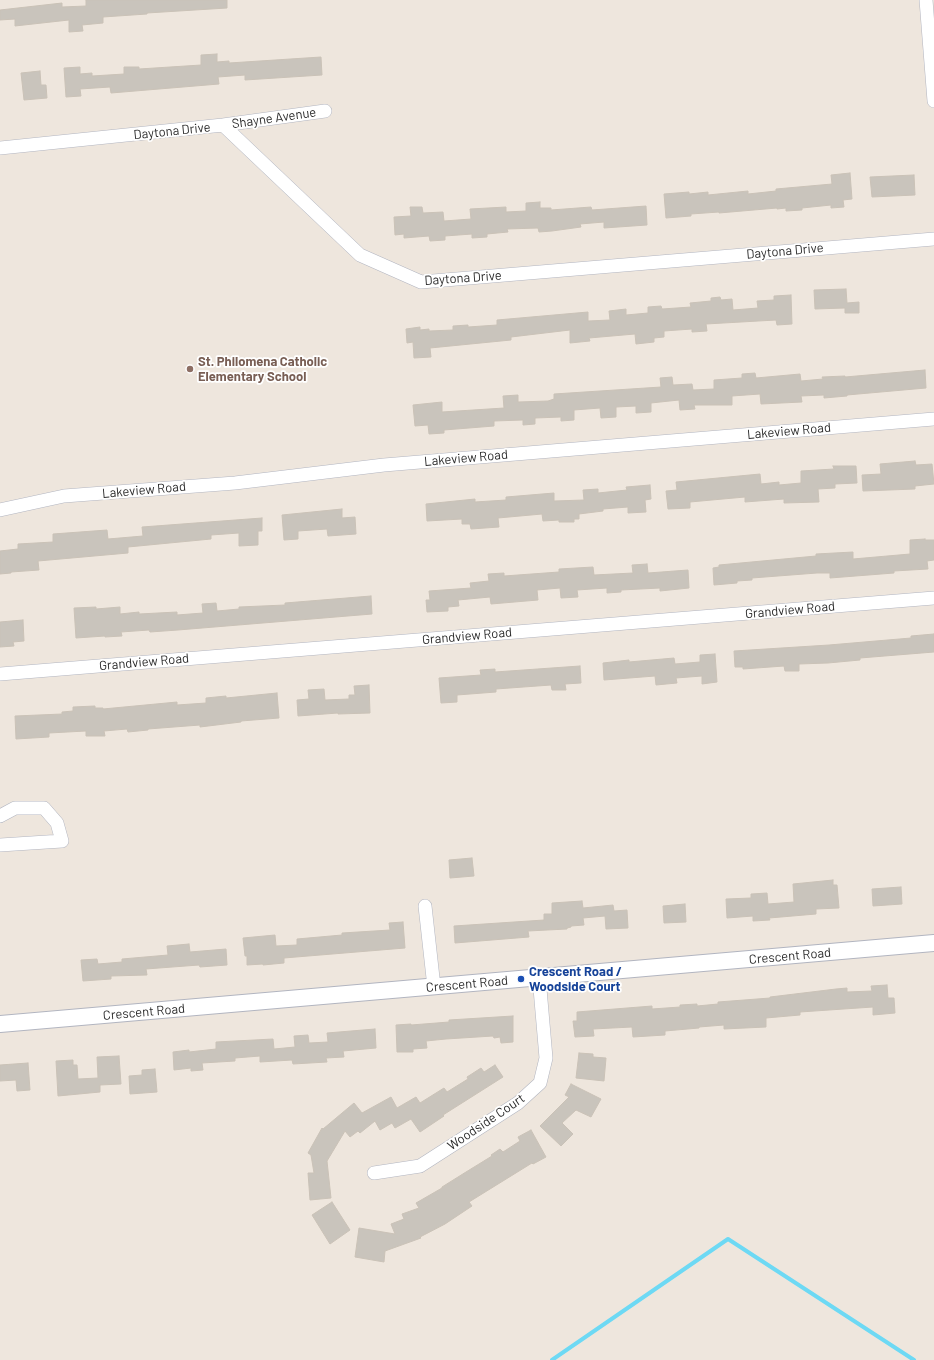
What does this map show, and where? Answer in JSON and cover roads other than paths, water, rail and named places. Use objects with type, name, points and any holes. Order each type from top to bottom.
[{"type":"street","points":[[926,0],[934,100]]},
{"type":"street","name":"Shayne Avenue","points":[[224,125],[325,111]]},
{"type":"street","name":"Daytona Drive","points":[[0,148],[224,125],[360,255],[421,282],[934,239]]},
{"type":"street","name":"Lakeview Road","points":[[0,510],[64,496],[235,483],[384,465],[934,419]]},
{"type":"street","name":"Grandview Road","points":[[0,674],[934,598]]},
{"type":"street","points":[[0,816],[15,808],[44,808],[57,823],[62,841],[0,845]]},
{"type":"street","points":[[424,906],[434,987]]},
{"type":"street","name":"Crescent Road","points":[[0,1024],[934,943]]},
{"type":"street","name":"Woodside Court","points":[[374,1173],[420,1166],[518,1103],[540,1083],[546,1058],[539,978]]},
{"type":"waterway","points":[[552,1360],[728,1239],[914,1360]]},
{"type":"place","name":"St. Philomena Catholic Elementary School","points":[[190,369]]},
{"type":"place","name":"Crescent Road / Woodside Court","points":[[521,979]]}]
